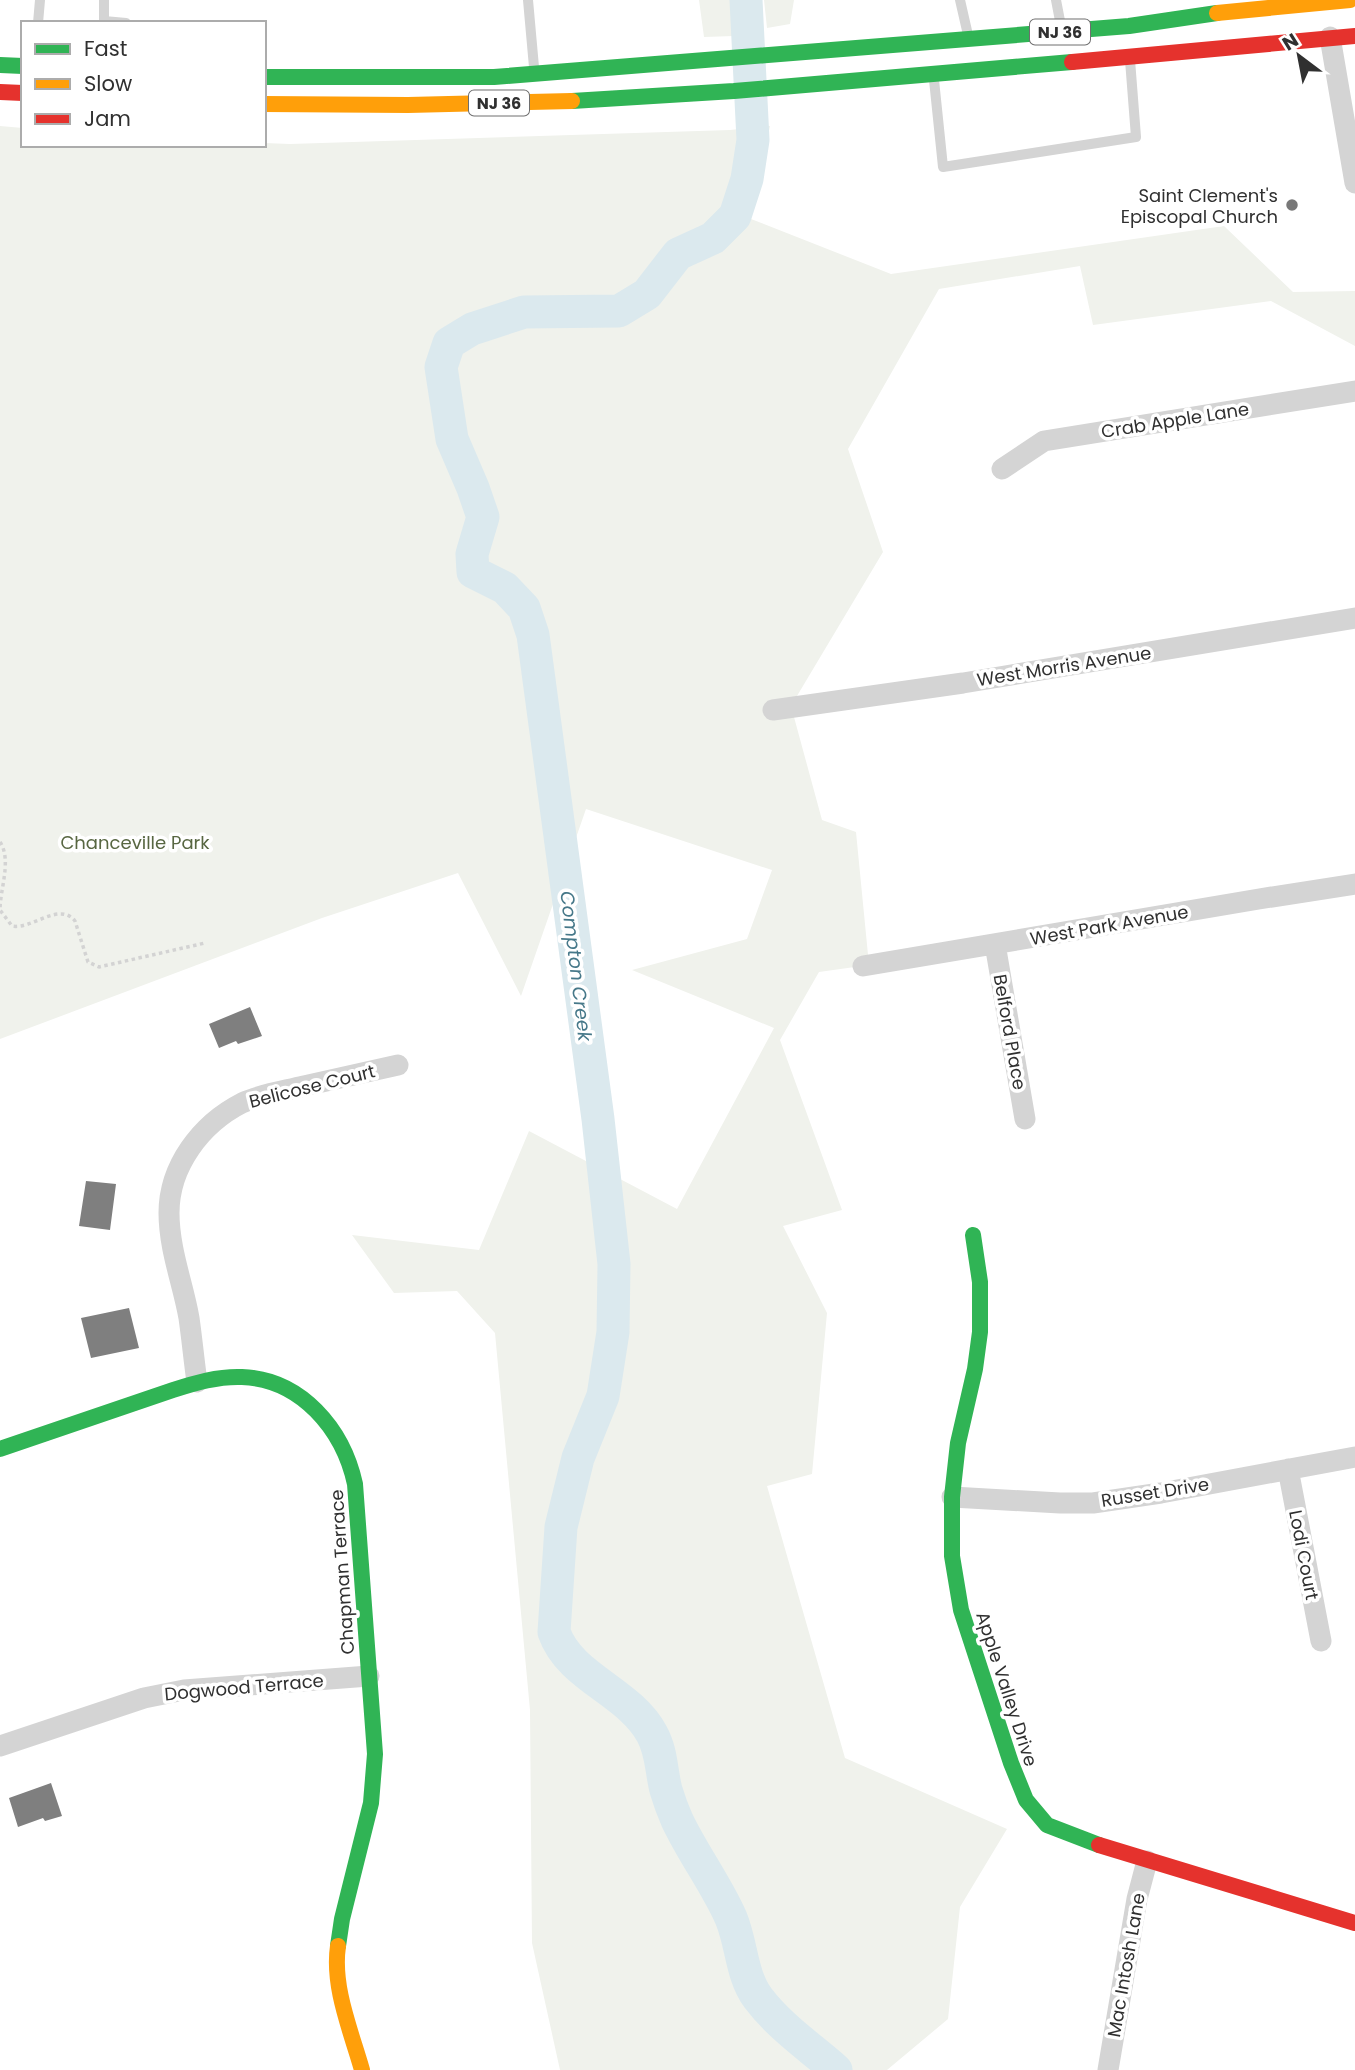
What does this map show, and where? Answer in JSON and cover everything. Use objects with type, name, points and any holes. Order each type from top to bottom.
[{"type":"main road","name":"NJ 36","points":[[266,77],[494,77],[1129,26],[1319,1],[1350,0]]},
{"type":"main road","name":"NJ 36","points":[[266,104],[551,102],[734,91],[1355,36]]},
{"type":"main road","points":[[0,65],[21,66]]},
{"type":"main road","points":[[0,92],[21,93]]},
{"type":"main road","name":"Apple Valley Drive","points":[[973,1235],[980,1282],[980,1332],[975,1369],[958,1443],[952,1497],[952,1556],[961,1610],[1007,1752],[1026,1800],[1047,1825],[1077,1838],[1355,1923]]},
{"type":"main road","name":"Chapman Terrace","points":[[0,1449],[197,1382],[245,1377],[269,1383],[299,1397],[332,1428],[342,1442],[355,1484],[375,1754],[373,1786],[342,1919],[337,1952],[338,1979],[362,2070]]},
{"type":"street","points":[[1330,37],[1355,183]]},
{"type":"street","name":"Crab Apple Lane","points":[[1002,470],[1044,441],[1355,391]]},
{"type":"street","name":"West Morris Avenue","points":[[773,710],[950,685],[1355,618]]},
{"type":"street","name":"West Park Avenue","points":[[863,966],[1355,884]]},
{"type":"street","name":"Belford Place","points":[[995,944],[1025,1119]]},
{"type":"street","name":"Belicose Court","points":[[197,1382],[189,1318],[171,1237],[169,1212],[177,1173],[190,1148],[203,1131],[245,1102],[398,1065]]},
{"type":"street","name":"Russet Drive","points":[[952,1497],[1093,1503],[1355,1457]]},
{"type":"street","name":"Lodi Court","points":[[1288,1469],[1321,1640]]},
{"type":"street","name":"Dogwood Terrace","points":[[0,1746],[144,1698],[184,1690],[369,1676]]},
{"type":"street","name":"Mac Intosh Lane","points":[[1108,2070],[1137,1899],[1147,1860]]},
{"type":"lane","points":[[38,21],[40,0]]},
{"type":"lane","points":[[104,0],[104,21]]},
{"type":"lane","points":[[528,0],[534,74]]},
{"type":"lane","points":[[530,14],[540,0]]},
{"type":"lane","points":[[960,0],[969,39]]},
{"type":"lane","points":[[1056,0],[1062,32]]},
{"type":"lane","points":[[933,74],[943,167],[1136,137],[1130,57]]},
{"type":"path","points":[[0,842],[4,849],[5,868],[0,910],[12,926],[20,928],[63,913],[71,916],[88,962],[99,967],[205,943]]},
{"type":"green space","points":[[699,0],[731,0],[734,36],[704,37]]},
{"type":"green space","points":[[764,0],[794,0],[790,24],[767,28]]},
{"type":"green space","name":"Chanceville Park","points":[[0,126],[21,128],[21,147],[266,147],[266,143],[730,130],[770,126],[751,219],[891,274],[1224,226],[1293,292],[1355,291],[1355,346],[1271,301],[1093,325],[1080,266],[939,289],[848,449],[883,552],[791,706],[822,820],[856,832],[869,965],[819,972],[780,1040],[842,1210],[783,1226],[827,1313],[812,1474],[767,1486],[845,1758],[1007,1829],[960,1907],[948,2019],[887,2070],[560,2070],[532,1943],[530,1710],[495,1333],[457,1291],[394,1293],[352,1235],[479,1250],[529,1131],[677,1209],[774,1028],[632,970],[747,939],[772,870],[586,809],[521,996],[458,873],[322,918],[0,1039]]},
{"type":"building","points":[[250,1007],[262,1036],[238,1044],[236,1041],[219,1048],[209,1024]]},
{"type":"building","points":[[86,1181],[116,1184],[110,1230],[79,1226]]},
{"type":"building","points":[[129,1308],[139,1348],[91,1358],[81,1318]]},
{"type":"building","points":[[51,1783],[62,1816],[45,1821],[43,1818],[18,1827],[9,1798]]},
{"type":"waterway","name":"Compton Creek","points":[[746,0],[753,140],[747,179],[735,216],[713,238],[678,254],[647,294],[619,311],[524,312],[472,329],[449,343],[441,367],[452,439],[483,517],[472,554],[473,572],[505,588],[524,608],[533,635],[598,1119],[614,1264],[613,1332],[603,1396],[578,1458],[561,1527],[554,1632],[573,1661],[629,1706],[652,1734],[674,1813],[731,1918],[752,1989],[776,2018],[836,2070]]},
{"type":"traffic: fast","points":[[266,77],[494,77],[1129,26],[1217,13]]},
{"type":"traffic: fast","points":[[572,101],[734,91],[1072,62]]},
{"type":"traffic: fast","points":[[0,65],[21,66]]},
{"type":"traffic: fast","points":[[973,1235],[980,1282],[980,1332],[975,1369],[958,1443],[952,1497],[952,1556],[961,1610],[1011,1763],[1026,1800],[1047,1825],[1099,1845]]},
{"type":"traffic: fast","points":[[0,1449],[181,1387],[233,1377],[263,1380],[283,1387],[301,1397],[330,1427],[341,1444],[355,1484],[375,1754],[371,1803],[342,1919],[338,1946]]},
{"type":"traffic: slow","points":[[1217,13],[1350,0]]},
{"type":"traffic: slow","points":[[266,104],[408,105],[572,101]]},
{"type":"traffic: slow","points":[[338,1946],[340,1993],[362,2070]]},
{"type":"traffic: jam","points":[[1072,62],[1355,36]]},
{"type":"traffic: jam","points":[[0,92],[21,93]]},
{"type":"traffic: jam","points":[[1099,1845],[1355,1923]]},
{"type":"place","name":"Saint Clement's Episcopal Church","points":[[1292,205]]}]
